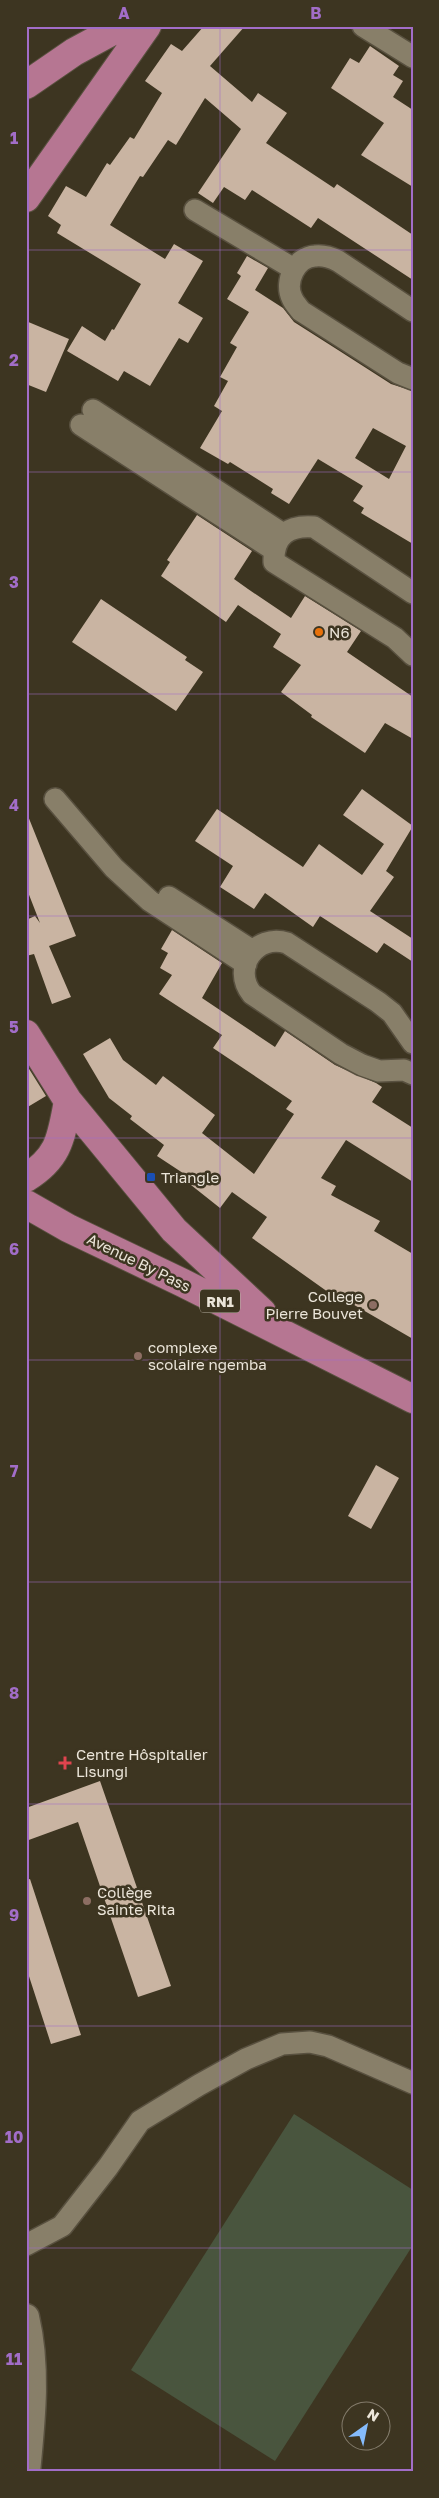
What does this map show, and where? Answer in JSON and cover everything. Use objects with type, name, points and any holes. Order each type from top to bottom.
[{"type":"highway","points":[[26,85],[74,52],[122,26]]},
{"type":"highway","points":[[26,198],[147,26]]},
{"type":"highway","points":[[26,1034],[68,1101],[174,1230],[285,1334]]},
{"type":"highway","points":[[26,1178],[41,1169],[59,1145],[68,1101]]},
{"type":"highway","name":"Avenue By Pass","points":[[26,1204],[68,1228],[413,1399]]},
{"type":"street","points":[[363,26],[413,57]]},
{"type":"street","points":[[195,210],[294,269]]},
{"type":"street","points":[[413,311],[338,260],[327,256],[313,256],[301,262],[294,269],[289,288],[292,298],[301,311],[398,374],[413,379]]},
{"type":"street","points":[[87,418],[278,542]]},
{"type":"street","points":[[413,593],[314,526],[301,526],[290,529],[278,542],[274,562],[395,638],[413,655]]},
{"type":"street","points":[[55,800],[114,868],[150,901],[250,957]]},
{"type":"street","points":[[169,897],[250,957]]},
{"type":"street","points":[[410,1066],[379,1071],[362,1065],[341,1054],[260,1000],[246,986],[243,977],[250,957],[268,941],[278,940],[287,943],[392,1013],[413,1043]]},
{"type":"street","points":[[26,2245],[62,2226],[108,2167],[140,2121],[246,2059],[282,2044],[310,2042],[328,2046],[413,2083]]},
{"type":"street","points":[[27,2472],[33,2410],[28,2332]]},
{"type":"green space","points":[[294,2114],[413,2190],[413,2245],[275,2461],[131,2370]]},
{"type":"building","points":[[204,26],[245,26],[210,66],[252,102],[258,93],[287,113],[266,143],[334,188],[337,184],[413,235],[413,280],[318,218],[311,228],[252,190],[245,200],[224,187],[213,203],[198,193],[241,129],[205,98],[176,145],[168,140],[143,177],[140,176],[110,225],[165,259],[174,244],[203,261],[178,303],[203,318],[188,343],[179,338],[150,386],[124,371],[118,381],[67,351],[82,326],[105,341],[112,329],[114,330],[141,284],[57,233],[61,225],[48,216],[66,186],[86,197],[107,163],[110,165],[130,137],[134,139],[162,93],[145,81],[171,44],[182,51]]},
{"type":"building","points":[[370,46],[399,66],[393,75],[403,81],[393,97],[413,110],[413,187],[361,155],[384,123],[331,88],[350,58],[359,63]]},
{"type":"building","points":[[247,256],[268,268],[255,290],[283,308],[294,322],[391,384],[413,391],[413,544],[361,513],[364,508],[353,501],[363,486],[318,459],[289,504],[271,493],[273,489],[230,462],[228,464],[200,448],[222,411],[214,406],[228,381],[220,377],[237,347],[230,343],[249,312],[227,299],[241,276],[237,273]],"holes":[[[373,428],[406,446],[389,479],[355,458]]]},
{"type":"building","points":[[26,321],[69,339],[46,392],[26,384]]},
{"type":"building","points":[[197,515],[252,551],[234,579],[248,589],[291,618],[305,596],[361,631],[347,652],[413,697],[413,739],[385,723],[365,753],[311,717],[312,715],[281,692],[301,665],[273,647],[281,634],[238,605],[226,622],[161,576],[170,562],[167,560]]},
{"type":"building","points":[[101,599],[187,657],[185,660],[203,672],[176,711],[72,642]]},
{"type":"building","points":[[362,789],[413,826],[386,871],[394,877],[370,911],[413,939],[413,962],[384,943],[377,953],[320,916],[313,927],[265,893],[254,909],[220,887],[233,866],[195,841],[217,809],[303,867],[319,844],[362,875],[384,844],[343,815]]},
{"type":"building","points":[[26,811],[76,936],[49,946],[71,997],[52,1004],[34,954],[26,956],[26,920],[35,916],[40,923],[26,887]]},
{"type":"building","points":[[172,930],[222,963],[202,998],[275,1047],[285,1031],[335,1065],[376,1083],[382,1087],[372,1102],[413,1128],[413,1182],[346,1140],[321,1178],[336,1186],[331,1195],[380,1221],[374,1231],[413,1254],[413,1339],[337,1295],[335,1297],[252,1238],[267,1217],[232,1192],[220,1208],[191,1185],[195,1181],[157,1156],[164,1145],[130,1119],[132,1116],[109,1098],[83,1054],[110,1038],[123,1060],[156,1085],[163,1076],[215,1115],[202,1133],[254,1174],[294,1114],[286,1109],[292,1101],[213,1048],[222,1035],[159,994],[172,975],[160,968],[168,953],[161,949]]},
{"type":"building","points":[[26,1064],[46,1096],[26,1108]]},
{"type":"building","points":[[376,1465],[399,1478],[371,1529],[348,1516]]},
{"type":"building","points":[[100,1781],[171,1986],[138,1997],[78,1822],[26,1841],[26,1808]]},
{"type":"building","points":[[30,1879],[81,2035],[51,2044],[26,1967],[26,1880]]},
{"type":"place","name":"N6","points":[[319,632]]},
{"type":"place","name":"Triangle","points":[[151,1177]]},
{"type":"place","name":"College Pierre Bouvet","points":[[373,1305]]},
{"type":"place","name":"complexe scolaire ngemba","points":[[138,1356]]},
{"type":"place","name":"Centre Hôspitalier Lisungi","points":[[65,1763]]},
{"type":"place","name":"Collège Sainte Rita","points":[[87,1901]]}]
